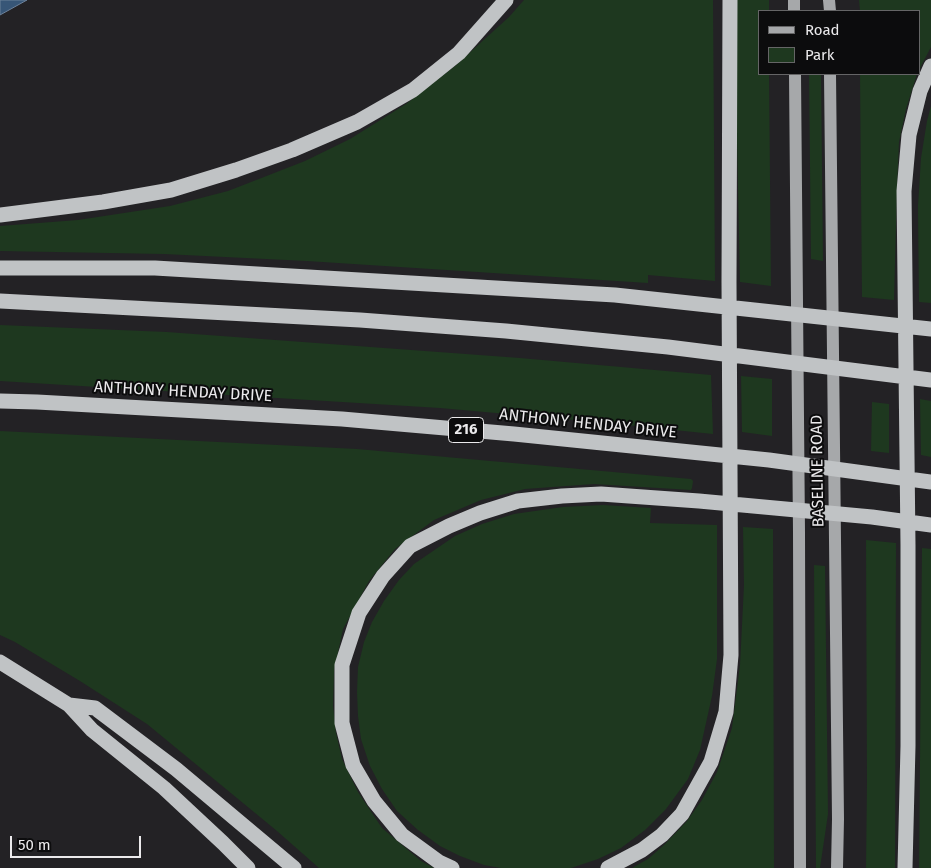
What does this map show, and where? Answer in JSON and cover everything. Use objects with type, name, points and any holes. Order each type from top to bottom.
[{"type":"highway","points":[[0,215],[103,202],[171,190],[236,170],[357,122],[413,90],[459,53],[506,0]]},
{"type":"highway","points":[[608,868],[642,850],[662,835],[682,814],[712,762],[726,712],[731,655],[730,0]]},
{"type":"highway","points":[[905,868],[908,746],[908,545],[904,191],[909,135],[920,92],[931,66]]},
{"type":"highway","points":[[0,268],[155,268],[615,295],[931,329]]},
{"type":"highway","points":[[0,301],[360,320],[506,331],[668,347],[931,380]]},
{"type":"highway","name":"ANTHONY HENDAY DRIVE","points":[[0,401],[143,407],[361,421],[514,434],[768,460],[931,482]]},
{"type":"highway","points":[[452,868],[439,862],[402,835],[374,801],[353,765],[342,723],[342,665],[358,613],[383,576],[410,546],[449,526],[518,501],[601,494],[843,514],[931,525]]},
{"type":"highway","points":[[0,662],[69,705],[92,730],[164,788],[248,868]]},
{"type":"highway","points":[[69,705],[95,708],[176,769],[294,868]]},
{"type":"main road","name":"BASELINE ROAD","points":[[795,75],[798,290],[800,868]]},
{"type":"main road","name":"BASELINE ROAD","points":[[830,75],[838,800],[837,868]]},
{"type":"green space","points":[[524,0],[713,0],[715,281],[648,275],[648,283],[307,261],[164,254],[0,251],[0,226],[78,220],[170,206],[228,191],[305,161],[350,139],[406,104],[455,66],[509,17]]},
{"type":"green space","points":[[734,0],[769,0],[769,10],[758,10],[758,75],[769,75],[771,286],[740,282]]},
{"type":"green space","points":[[859,0],[931,0],[931,47],[921,66],[921,10],[860,10]]},
{"type":"green space","points":[[809,75],[821,75],[823,261],[811,259]]},
{"type":"green space","points":[[860,75],[917,75],[906,109],[899,142],[894,300],[862,297]]},
{"type":"green space","points":[[931,106],[931,303],[919,302],[918,206],[921,158]]},
{"type":"green space","points":[[0,325],[167,332],[520,358],[711,375],[713,434],[440,408],[0,381]]},
{"type":"green space","points":[[741,376],[772,379],[772,436],[742,432]]},
{"type":"green space","points":[[920,399],[931,401],[931,457],[921,455]]},
{"type":"green space","points":[[872,402],[889,404],[889,453],[871,451]]},
{"type":"green space","points":[[0,431],[357,449],[691,479],[693,481],[691,490],[594,484],[525,489],[481,500],[434,520],[395,549],[369,581],[343,629],[334,671],[333,706],[336,733],[342,759],[358,792],[382,828],[421,861],[434,868],[319,868],[147,724],[80,681],[0,635]]},
{"type":"green space","points":[[603,505],[651,508],[650,523],[717,525],[717,659],[712,696],[700,750],[688,779],[666,809],[645,830],[621,848],[598,859],[571,868],[501,868],[484,865],[440,846],[418,830],[397,811],[382,789],[370,766],[361,739],[358,716],[358,667],[364,642],[372,622],[399,580],[414,564],[455,536],[482,524],[514,514],[563,507]]},
{"type":"green space","points":[[743,527],[773,529],[774,868],[632,868],[648,859],[664,845],[687,821],[702,800],[717,772],[732,728],[740,665],[744,585]]},
{"type":"green space","points":[[866,540],[896,543],[895,868],[866,868]]},
{"type":"green space","points":[[922,548],[931,549],[931,868],[919,868]]},
{"type":"green space","points":[[814,565],[825,566],[828,814],[820,868],[816,868]]},
{"type":"water","points":[[0,0],[27,0],[0,15]]}]
